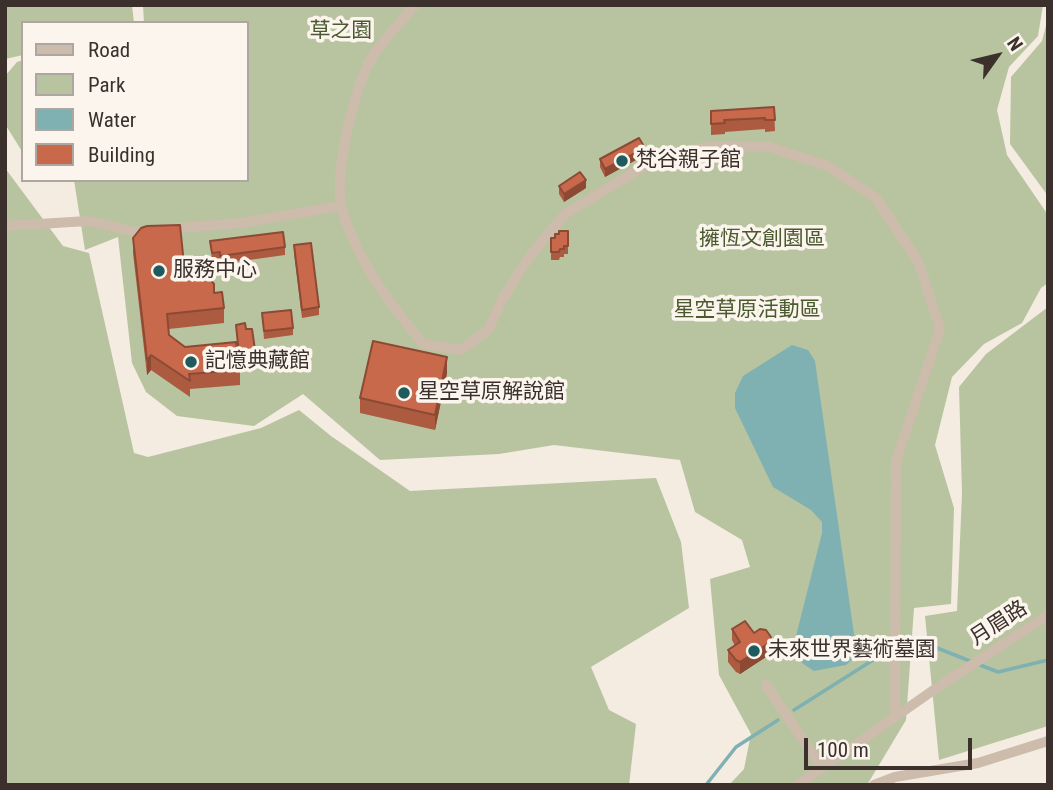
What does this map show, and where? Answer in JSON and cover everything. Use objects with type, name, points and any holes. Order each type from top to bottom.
[{"type":"street","points":[[415,5],[373,55],[354,100],[341,167],[341,206],[352,236],[389,303],[423,344],[461,350],[488,330],[503,298],[527,260],[565,214],[648,164],[677,154],[706,147],[767,146],[828,166],[876,198],[919,263],[940,329],[895,461],[895,717]]},
{"type":"street","points":[[5,226],[89,221],[136,232],[240,223],[341,206]]},
{"type":"street","name":"月眉路","points":[[798,785],[935,689],[1048,615]]},
{"type":"street","points":[[766,685],[822,768]]},
{"type":"street","points":[[874,785],[895,776],[978,763],[1048,741]]},
{"type":"green space","points":[[5,5],[132,5],[134,21],[21,21],[21,55],[5,59]]},
{"type":"green space","name":"擁恆文創園區","points":[[143,5],[1043,5],[1038,36],[1009,67],[997,110],[1007,155],[1048,215],[1048,283],[1041,288],[1022,323],[984,344],[952,377],[935,445],[954,508],[951,604],[914,608],[906,720],[867,785],[729,785],[744,769],[751,734],[719,675],[710,579],[750,567],[742,540],[695,512],[680,460],[554,445],[499,454],[380,460],[303,394],[254,426],[177,416],[146,392],[132,363],[118,237],[85,250],[74,182],[248,182],[248,21],[144,21]]},
{"type":"green space","points":[[1048,18],[1048,196],[1010,144],[1011,77],[1042,41]]},
{"type":"green space","points":[[21,61],[21,150],[5,124],[5,76]]},
{"type":"green space","points":[[5,168],[63,246],[89,253],[134,453],[148,457],[261,428],[299,410],[331,436],[410,491],[656,478],[681,542],[689,608],[591,667],[609,710],[636,724],[629,785],[5,785]]},
{"type":"green space","points":[[1048,307],[1048,726],[939,760],[925,616],[957,611],[962,493],[959,387],[986,354]]},
{"type":"water","points":[[792,345],[808,350],[815,361],[857,655],[846,665],[814,671],[802,663],[796,636],[822,533],[822,522],[811,510],[773,487],[735,408],[735,393],[743,376]]},
{"type":"building","points":[[774,107],[775,120],[724,120],[725,123],[711,124],[711,111]]},
{"type":"building","points":[[639,138],[645,148],[605,169],[600,159]]},
{"type":"building","points":[[580,172],[586,180],[564,194],[559,186]]},
{"type":"building","points":[[180,225],[185,274],[204,273],[214,284],[214,293],[222,292],[224,308],[167,314],[169,335],[185,347],[236,342],[240,370],[189,374],[190,381],[151,355],[147,360],[133,238],[141,228],[147,226]]},
{"type":"building","points":[[559,231],[568,231],[568,246],[564,246],[559,252],[551,252],[551,238],[555,238]]},
{"type":"building","points":[[283,232],[285,247],[220,256],[220,252],[212,253],[210,241]]},
{"type":"building","points":[[311,243],[319,307],[302,310],[294,245]]},
{"type":"building","points":[[291,310],[293,328],[264,331],[262,313]]},
{"type":"building","points":[[245,323],[246,329],[252,329],[255,350],[239,354],[236,325]]},
{"type":"building","name":"星空草原解說館","points":[[373,341],[447,357],[435,415],[360,398]]},
{"type":"building","points":[[745,621],[754,633],[760,629],[766,630],[771,637],[769,643],[740,662],[728,650],[740,642],[732,629]]},
{"type":"waterway","points":[[899,644],[909,637],[998,672],[1048,660]]},
{"type":"waterway","points":[[794,710],[892,648]]},
{"type":"waterway","points":[[706,785],[736,747],[778,720]]},
{"type":"place","name":"梵谷親子館","points":[[622,161]]},
{"type":"place","name":"服務中心","points":[[159,271]]},
{"type":"place","name":"記憶典藏館","points":[[191,362]]},
{"type":"place","name":"星空草原解說館","points":[[404,393]]},
{"type":"place","name":"未來世界藝術墓園","points":[[754,651]]},
{"type":"park label","name":"草之園","points":[[341,32]]},
{"type":"park label","name":"星空草原活動區","points":[[747,311]]}]
